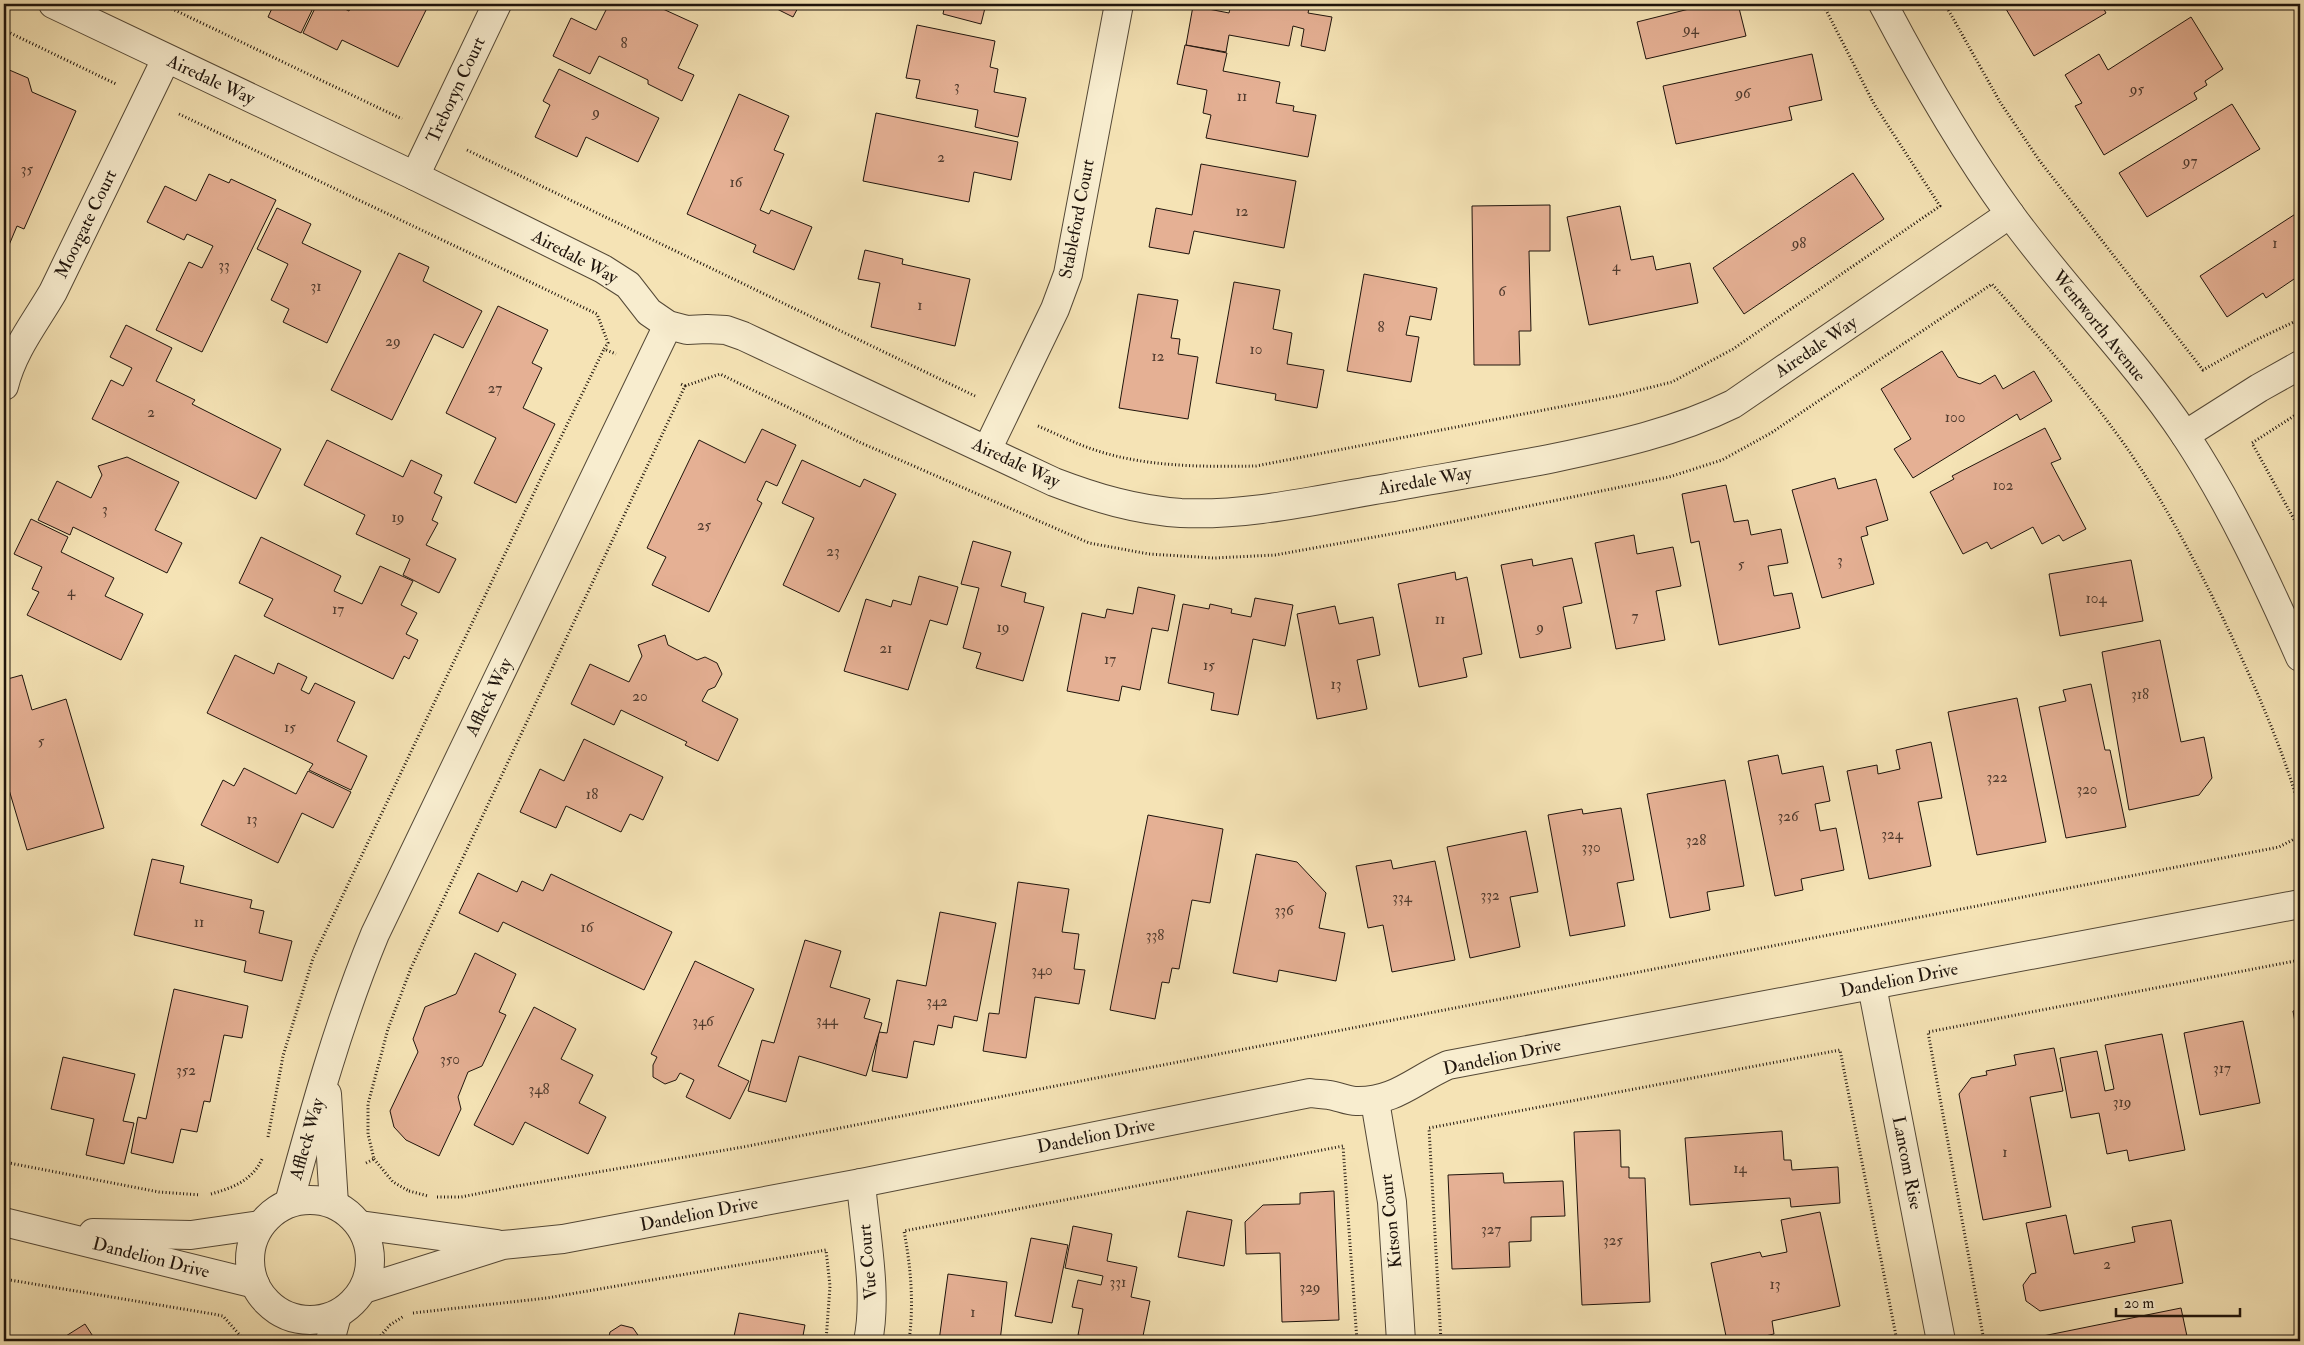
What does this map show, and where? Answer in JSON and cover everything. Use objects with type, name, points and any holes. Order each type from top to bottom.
[{"type":"street","name":"Airedale Way","points":[[53,4],[415,176],[603,270],[628,285],[649,312],[668,325],[688,330],[726,330],[743,336],[1054,482],[1104,500],[1153,510],[1184,513],[1240,512],[1306,503],[1619,445],[1695,421],[1733,404],[2010,214]]},
{"type":"street","name":"Treboryn Court","points":[[415,176],[497,4]]},
{"type":"street","name":"Stableford Court","points":[[987,450],[1055,309],[1068,274],[1119,4]]},
{"type":"street","name":"Wentworth Avenue","points":[[1883,4],[1918,69],[1962,143],[2010,214],[2068,289],[2129,360],[2185,435],[2236,524],[2274,598],[2300,657]]},
{"type":"street","name":"Moorgate Court","points":[[4,386],[9,367],[21,342],[54,292],[166,59]]},
{"type":"street","name":"Affleck Way","points":[[289,1203],[326,1075],[359,973],[375,934],[668,325]]},
{"type":"street","points":[[2185,435],[2259,388],[2300,365]]},
{"type":"street","name":"Dandelion Drive","points":[[364,1289],[503,1245],[563,1239],[861,1183],[1310,1093],[1329,1095],[1353,1102],[1374,1101],[1396,1095],[1428,1074],[1448,1065],[2300,904]]},
{"type":"street","name":"Lancom Rise","points":[[1872,986],[1942,1341]]},
{"type":"street","name":"Affleck Way","points":[[326,1075],[334,1204]]},
{"type":"street","name":"Kitson Court","points":[[1374,1101],[1392,1202],[1401,1341]]},
{"type":"street","name":"Vue Court","points":[[861,1183],[871,1283],[871,1313],[868,1341]]},
{"type":"street","points":[[319,1200],[334,1204],[348,1213],[360,1225],[367,1240],[371,1256],[369,1273],[364,1289],[352,1304],[336,1315],[321,1320],[304,1321],[289,1329],[263,1298],[255,1284],[250,1269],[250,1254],[260,1225],[274,1212],[289,1203],[319,1200]]},
{"type":"street","name":"Dandelion Drive","points":[[4,1222],[255,1284]]},
{"type":"street","name":"Dandelion Drive","points":[[47,1232],[191,1234],[260,1225]]},
{"type":"street","name":"Dandelion Drive","points":[[360,1225],[503,1245]]},
{"type":"street","points":[[330,1341],[336,1315]]},
{"type":"path","points":[[162,4],[404,120]]},
{"type":"path","points":[[1033,424],[1096,451],[1150,462],[1209,467],[1256,466],[1616,396],[1672,382],[1693,372],[1733,349],[1940,206],[1874,104],[1823,4]]},
{"type":"path","points":[[1945,4],[2000,102],[2039,160],[2203,370],[2256,340],[2300,319]]},
{"type":"path","points":[[4,30],[117,84]]},
{"type":"path","points":[[174,112],[597,314],[608,343],[541,478],[313,958],[283,1056],[266,1146]]},
{"type":"path","points":[[467,150],[981,399]]},
{"type":"path","points":[[1992,284],[2060,361],[2111,426],[2163,503],[2216,604],[2258,692],[2300,810]]},
{"type":"path","points":[[604,349],[616,354]]},
{"type":"path","points":[[674,381],[686,386],[411,968],[388,1029],[368,1104],[368,1134],[374,1159],[393,1182],[409,1191],[433,1197],[461,1197],[743,1147],[2269,849],[2279,847],[2300,836]]},
{"type":"path","points":[[2300,412],[2252,443],[2300,530]]},
{"type":"path","points":[[1984,1341],[1928,1032],[2300,960]]},
{"type":"path","points":[[1441,1341],[1429,1128],[1840,1050],[1897,1341]]},
{"type":"path","points":[[909,1341],[912,1298],[911,1266],[904,1231],[1343,1146],[1357,1341]]},
{"type":"path","points":[[4,1162],[159,1192],[205,1195],[233,1188],[248,1178],[264,1155]]},
{"type":"path","points":[[365,1163],[374,1159]]},
{"type":"path","points":[[408,1198],[409,1191]]},
{"type":"path","points":[[376,1341],[390,1325],[408,1314],[547,1298],[826,1250],[830,1286],[826,1341]]},
{"type":"path","points":[[4,1279],[223,1316],[245,1341]]},
{"type":"building","points":[[274,4],[315,4],[301,33],[268,17]]},
{"type":"building","points":[[317,4],[335,4],[349,11],[352,4],[429,4],[398,67],[342,40],[337,50],[303,33]]},
{"type":"building","points":[[609,4],[652,4],[698,25],[678,68],[694,75],[682,101],[648,84],[648,80],[599,56],[590,74],[553,56],[571,18],[596,30]]},
{"type":"building","points":[[767,4],[800,4],[793,17]]},
{"type":"building","points":[[945,4],[986,4],[981,24],[943,14]]},
{"type":"building","points":[[1231,4],[1310,4],[1308,13],[1332,17],[1325,51],[1301,46],[1304,29],[1293,26],[1289,46],[1229,35],[1226,52],[1186,45],[1193,6],[1229,13]]},
{"type":"building","points":[[1696,4],[1738,4],[1746,36],[1646,59],[1637,22],[1697,7]]},
{"type":"building","points":[[2003,4],[2101,4],[2106,13],[2034,56]]},
{"type":"building","points":[[2191,17],[2223,69],[2205,81],[2207,85],[2194,93],[2197,99],[2104,155],[2075,106],[2082,103],[2065,75],[2099,54],[2108,70]]},
{"type":"building","points":[[917,25],[995,41],[990,67],[998,69],[994,92],[1026,98],[1018,137],[975,127],[978,110],[916,98],[920,80],[906,78]]},
{"type":"building","points":[[1185,45],[1227,53],[1223,71],[1280,82],[1276,103],[1294,106],[1293,111],[1316,115],[1308,157],[1206,138],[1211,115],[1203,113],[1207,90],[1177,84]]},
{"type":"building","points":[[1812,54],[1822,100],[1789,107],[1792,120],[1676,144],[1663,86]]},
{"type":"building","points":[[7,69],[28,78],[32,92],[76,111],[24,229],[17,226],[4,257],[4,70]]},
{"type":"building","points":[[559,69],[659,118],[638,162],[586,137],[577,157],[535,137],[550,105],[543,101]]},
{"type":"building","points":[[739,94],[789,116],[774,150],[784,154],[760,210],[769,214],[771,210],[812,227],[794,270],[753,252],[756,245],[687,214]]},
{"type":"building","points":[[2232,104],[2260,149],[2147,217],[2119,173]]},
{"type":"building","points":[[876,113],[1018,142],[1011,180],[974,172],[969,202],[863,181]]},
{"type":"building","points":[[1201,164],[1296,181],[1284,248],[1194,231],[1189,254],[1149,247],[1156,208],[1192,215]]},
{"type":"building","points":[[1853,173],[1884,219],[1744,314],[1713,268]]},
{"type":"building","points":[[209,174],[229,183],[231,179],[276,200],[202,352],[156,330],[189,262],[202,268],[213,246],[187,234],[184,240],[147,222],[165,186],[196,201]]},
{"type":"building","points":[[1550,205],[1550,251],[1529,251],[1531,331],[1519,331],[1520,365],[1474,365],[1472,206]]},
{"type":"building","points":[[1620,206],[1631,260],[1653,256],[1656,270],[1690,263],[1698,303],[1589,325],[1567,217]]},
{"type":"building","points":[[277,208],[311,224],[302,243],[361,271],[327,343],[283,322],[289,309],[271,300],[288,264],[257,249]]},
{"type":"building","points":[[2300,211],[2300,275],[2266,298],[2263,293],[2227,317],[2200,276]]},
{"type":"building","points":[[865,250],[903,259],[902,264],[970,279],[955,346],[871,327],[880,283],[858,279]]},
{"type":"building","points":[[399,253],[429,267],[423,281],[482,311],[463,348],[434,334],[392,420],[331,390]]},
{"type":"building","points":[[1364,274],[1437,288],[1431,320],[1410,316],[1406,335],[1419,337],[1411,382],[1347,371]]},
{"type":"building","points":[[1234,282],[1280,290],[1273,329],[1292,333],[1287,364],[1324,370],[1317,408],[1275,400],[1276,394],[1216,383]]},
{"type":"building","points":[[1138,294],[1178,300],[1171,338],[1180,339],[1178,354],[1198,357],[1188,419],[1119,408]]},
{"type":"building","points":[[498,306],[548,330],[532,363],[542,368],[523,408],[555,424],[516,503],[474,483],[496,438],[446,413]]},
{"type":"building","points":[[126,325],[172,348],[156,381],[195,400],[192,404],[281,449],[256,499],[92,419],[111,380],[123,386],[132,368],[110,357]]},
{"type":"building","points":[[1942,351],[1958,377],[1980,384],[1995,375],[2003,389],[2034,371],[2052,401],[2020,420],[2017,414],[1913,478],[1894,449],[1911,439],[1881,389]]},
{"type":"building","points":[[2045,428],[2061,459],[2051,463],[2086,529],[2063,541],[2059,535],[2042,544],[2033,527],[1991,549],[1987,542],[1963,554],[1930,492],[1954,479],[1952,476]]},
{"type":"building","points":[[762,429],[796,445],[777,486],[766,481],[757,500],[762,503],[709,612],[652,585],[666,557],[647,548],[699,440],[745,463]]},
{"type":"building","points":[[327,440],[403,477],[411,460],[442,475],[434,493],[442,497],[432,520],[438,523],[426,545],[456,559],[439,593],[403,575],[410,559],[356,534],[365,515],[304,485]]},
{"type":"building","points":[[127,457],[179,482],[155,530],[182,543],[167,573],[73,527],[70,535],[38,520],[57,481],[91,498],[102,475],[98,466]]},
{"type":"building","points":[[802,460],[860,487],[864,479],[896,494],[839,612],[783,585],[814,518],[782,503]]},
{"type":"building","points":[[1835,478],[1838,489],[1876,479],[1888,520],[1866,527],[1868,535],[1861,537],[1874,584],[1822,598],[1792,490]]},
{"type":"building","points":[[1726,485],[1734,522],[1748,520],[1751,535],[1781,529],[1788,563],[1768,566],[1774,596],[1792,593],[1800,628],[1719,645],[1699,541],[1691,543],[1682,494]]},
{"type":"building","points":[[31,519],[68,537],[61,552],[114,578],[105,596],[143,614],[121,660],[27,615],[39,592],[32,589],[42,567],[14,554]]},
{"type":"building","points":[[1634,535],[1637,554],[1673,547],[1681,586],[1656,591],[1665,640],[1616,649],[1595,543]]},
{"type":"building","points":[[261,537],[341,576],[334,591],[362,604],[380,566],[413,581],[401,605],[417,613],[406,634],[418,640],[409,659],[404,656],[393,679],[264,616],[273,599],[239,583]]},
{"type":"building","points":[[973,541],[1011,552],[1001,586],[1026,593],[1024,602],[1044,607],[1023,681],[976,668],[981,653],[963,648],[979,588],[961,584]]},
{"type":"building","points":[[1572,558],[1582,603],[1563,607],[1571,648],[1520,658],[1501,565],[1532,559],[1533,566]]},
{"type":"building","points":[[2131,560],[2143,621],[2060,636],[2049,574]]},
{"type":"building","points":[[1455,572],[1456,580],[1467,577],[1482,654],[1463,658],[1467,677],[1419,687],[1398,584]]},
{"type":"building","points":[[919,576],[958,587],[947,625],[930,620],[908,690],[844,671],[866,599],[891,607],[893,600],[911,605]]},
{"type":"building","points":[[1138,587],[1175,595],[1168,631],[1152,628],[1140,690],[1122,686],[1119,701],[1067,691],[1082,613],[1105,618],[1107,609],[1133,614]]},
{"type":"building","points":[[1255,598],[1293,605],[1285,646],[1253,639],[1238,715],[1211,710],[1214,693],[1168,683],[1183,604],[1209,609],[1210,604],[1232,609],[1231,613],[1251,617]]},
{"type":"building","points":[[1335,606],[1339,624],[1373,617],[1380,655],[1357,660],[1367,709],[1317,719],[1297,614]]},
{"type":"building","points":[[665,635],[668,645],[697,660],[705,657],[717,663],[722,674],[715,687],[708,690],[702,701],[738,719],[718,761],[685,745],[687,742],[621,710],[614,725],[571,704],[590,664],[629,682],[642,656],[638,645]]},
{"type":"building","points":[[2160,640],[2181,742],[2204,737],[2212,778],[2199,795],[2129,810],[2102,652]]},
{"type":"building","points":[[235,655],[274,674],[278,663],[307,677],[301,690],[309,694],[315,683],[355,702],[337,741],[367,756],[351,790],[309,770],[313,764],[207,713]]},
{"type":"building","points":[[22,675],[32,710],[66,699],[104,828],[27,850],[4,773],[4,680]]},
{"type":"building","points":[[2091,684],[2105,750],[2110,750],[2126,827],[2066,838],[2039,707],[2066,701],[2063,690]]},
{"type":"building","points":[[2017,698],[2046,842],[1977,855],[1948,712]]},
{"type":"building","points":[[584,739],[663,777],[643,820],[630,814],[621,832],[566,806],[556,828],[520,812],[540,769],[564,781]]},
{"type":"building","points":[[1931,742],[1942,798],[1918,802],[1931,866],[1869,879],[1847,771],[1877,765],[1878,774],[1900,769],[1896,750]]},
{"type":"building","points":[[1778,755],[1782,774],[1823,766],[1830,801],[1815,804],[1820,831],[1836,828],[1844,870],[1801,879],[1803,890],[1775,896],[1748,761]]},
{"type":"building","points":[[244,768],[296,794],[308,771],[351,792],[333,828],[302,813],[278,863],[201,825],[223,780],[234,786]]},
{"type":"building","points":[[1725,780],[1744,886],[1707,892],[1710,910],[1670,918],[1647,794]]},
{"type":"building","points":[[1621,808],[1634,880],[1617,883],[1625,926],[1570,936],[1548,815],[1582,809],[1583,814]]},
{"type":"building","points":[[1148,815],[1223,829],[1210,903],[1192,900],[1179,969],[1172,968],[1169,983],[1162,982],[1155,1019],[1110,1010]]},
{"type":"building","points":[[1526,831],[1538,892],[1510,897],[1520,947],[1470,958],[1447,847]]},
{"type":"building","points":[[1256,854],[1297,862],[1326,893],[1319,928],[1345,933],[1336,981],[1279,970],[1277,982],[1233,973]]},
{"type":"building","points":[[152,859],[184,866],[180,883],[252,900],[250,908],[264,911],[259,933],[292,941],[282,981],[244,972],[246,961],[134,935]]},
{"type":"building","points":[[1391,860],[1393,869],[1435,861],[1455,960],[1392,972],[1383,925],[1368,928],[1356,866]]},
{"type":"building","points":[[478,873],[517,892],[522,881],[543,891],[551,874],[672,932],[644,990],[503,922],[498,932],[459,913]]},
{"type":"building","points":[[1018,882],[1069,889],[1062,932],[1079,934],[1074,969],[1085,970],[1079,1004],[1035,997],[1026,1058],[983,1051],[989,1013],[999,1014]]},
{"type":"building","points":[[940,912],[996,923],[977,1021],[954,1016],[952,1028],[938,1025],[934,1045],[914,1041],[907,1078],[872,1071],[879,1032],[887,1033],[897,980],[926,986]]},
{"type":"building","points":[[805,940],[841,951],[830,987],[870,999],[864,1018],[882,1023],[866,1076],[799,1056],[786,1102],[748,1091],[762,1040],[774,1043]]},
{"type":"building","points":[[475,953],[516,974],[499,1012],[506,1015],[482,1066],[468,1072],[458,1097],[461,1109],[439,1156],[406,1140],[394,1127],[390,1111],[418,1052],[413,1039],[425,1007],[456,994]]},
{"type":"building","points":[[695,961],[754,989],[718,1066],[749,1081],[730,1119],[686,1097],[694,1080],[680,1073],[676,1080],[665,1084],[653,1077],[653,1065],[657,1057],[651,1054]]},
{"type":"building","points":[[174,989],[248,1006],[242,1038],[224,1035],[210,1102],[204,1101],[197,1132],[181,1129],[173,1163],[131,1153],[138,1117],[146,1119]]},
{"type":"building","points":[[534,1007],[576,1029],[561,1059],[593,1075],[579,1103],[606,1117],[588,1154],[525,1122],[513,1145],[474,1125]]},
{"type":"building","points":[[2300,1009],[2300,1050],[2293,1011]]},
{"type":"building","points":[[2243,1021],[2260,1103],[2200,1115],[2184,1033]]},
{"type":"building","points":[[2162,1034],[2185,1150],[2129,1161],[2127,1150],[2107,1154],[2099,1113],[2071,1118],[2060,1058],[2097,1051],[2105,1091],[2114,1089],[2105,1045]]},
{"type":"building","points":[[2054,1048],[2063,1091],[2030,1097],[2051,1207],[1983,1220],[1959,1094],[1971,1078],[1987,1075],[1986,1071],[2016,1065],[2014,1055]]},
{"type":"building","points":[[63,1057],[135,1074],[123,1121],[134,1123],[124,1164],[86,1155],[94,1119],[51,1109]]},
{"type":"building","points":[[1620,1130],[1621,1167],[1629,1167],[1629,1178],[1645,1178],[1650,1302],[1582,1305],[1574,1132]]},
{"type":"building","points":[[1782,1131],[1784,1160],[1791,1160],[1792,1170],[1838,1167],[1840,1203],[1791,1207],[1790,1198],[1690,1205],[1685,1138]]},
{"type":"building","points":[[1503,1173],[1504,1183],[1563,1181],[1565,1216],[1531,1217],[1531,1241],[1509,1242],[1510,1267],[1452,1269],[1448,1175]]},
{"type":"building","points":[[1334,1191],[1339,1320],[1282,1322],[1280,1253],[1246,1254],[1245,1222],[1263,1205],[1300,1204],[1300,1193]]},
{"type":"building","points":[[1187,1211],[1232,1220],[1224,1266],[1178,1257]]},
{"type":"building","points":[[1820,1212],[1840,1306],[1772,1321],[1774,1334],[1743,1341],[1727,1341],[1711,1263],[1760,1252],[1762,1257],[1787,1252],[1781,1220]]},
{"type":"building","points":[[2066,1215],[2074,1254],[2135,1242],[2132,1227],[2171,1220],[2183,1283],[2040,1311],[2026,1301],[2023,1285],[2031,1274],[2036,1273],[2026,1223]]},
{"type":"building","points":[[1073,1226],[1112,1234],[1107,1261],[1137,1267],[1131,1297],[1150,1301],[1142,1341],[1088,1341],[1089,1337],[1078,1335],[1083,1309],[1072,1307],[1078,1280],[1101,1285],[1103,1276],[1065,1268]]},
{"type":"building","points":[[1031,1238],[1068,1245],[1052,1323],[1015,1316]]},
{"type":"building","points":[[948,1274],[1007,1282],[1000,1341],[939,1341]]},
{"type":"building","points":[[2181,1308],[2188,1341],[2029,1341],[2028,1339]]},
{"type":"building","points":[[739,1313],[805,1325],[802,1341],[733,1341]]},
{"type":"building","points":[[85,1324],[96,1341],[58,1341]]},
{"type":"building","points":[[621,1325],[633,1328],[640,1338],[655,1341],[608,1341],[610,1332]]},
{"type":"building","points":[[1649,1339],[1651,1341],[1588,1341]]}]
